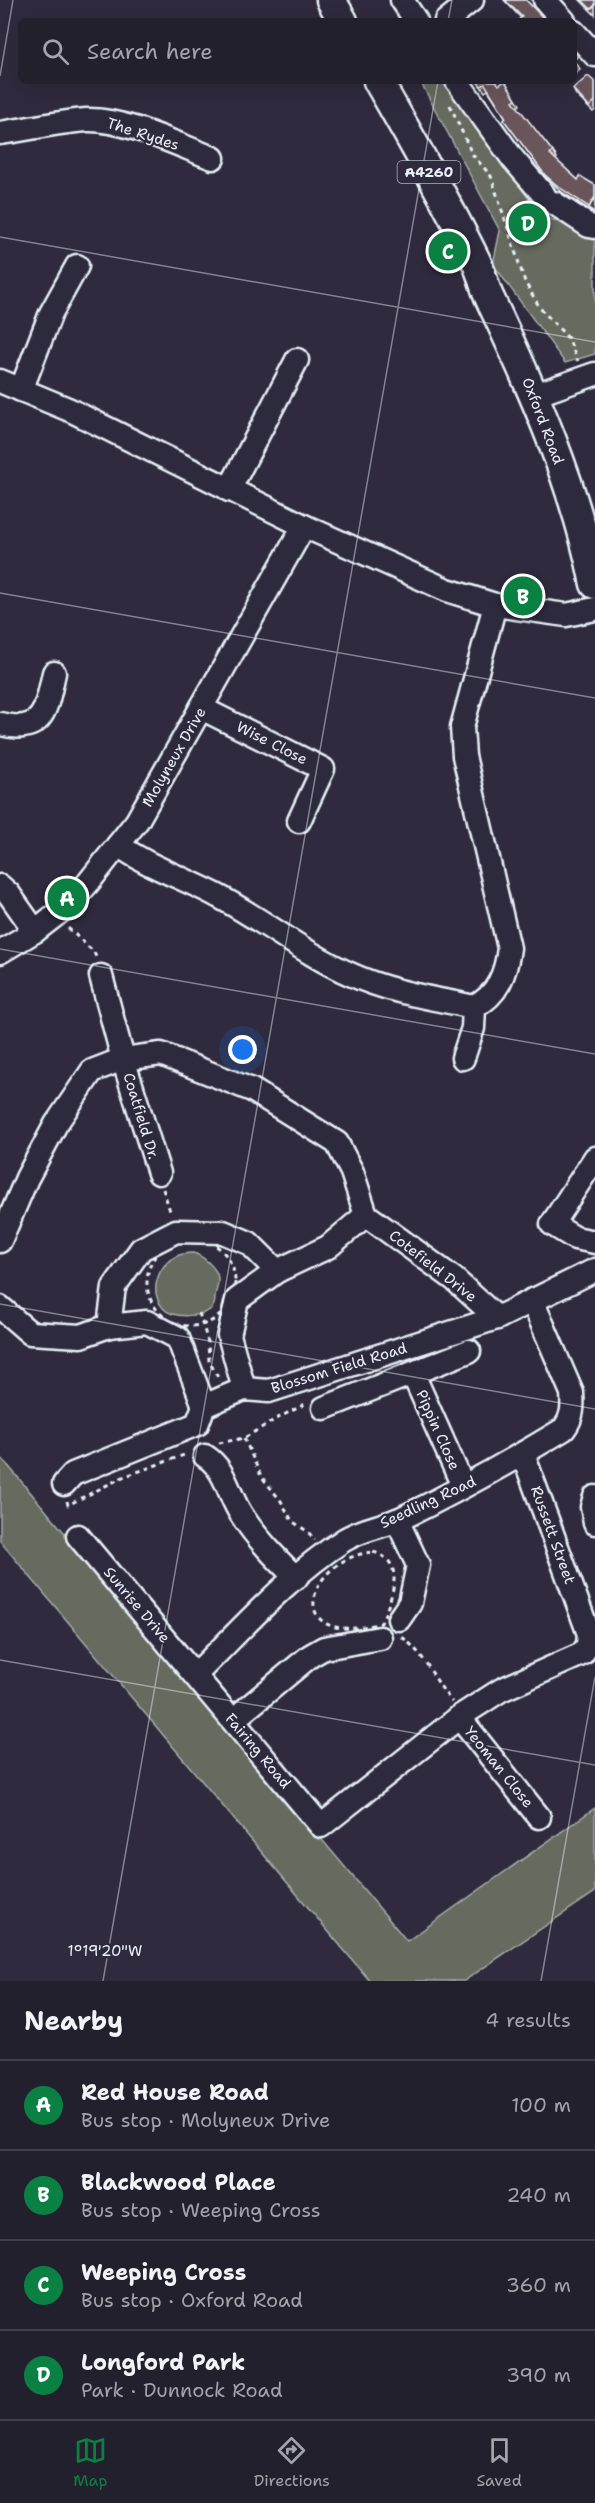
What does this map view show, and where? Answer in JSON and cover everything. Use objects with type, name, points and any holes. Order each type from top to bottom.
[{"type":"main road","points":[[331,0],[341,18]]},
{"type":"main road","name":"Oxford Road","points":[[380,84],[417,147],[478,264],[506,293],[595,526]]},
{"type":"main road","name":"Oxford Road","points":[[544,392],[595,584]]},
{"type":"street","points":[[402,0],[414,18]]},
{"type":"street","points":[[450,18],[472,0]]},
{"type":"street","points":[[545,0],[561,18]]},
{"type":"street","points":[[577,35],[595,55]]},
{"type":"street","points":[[459,84],[513,159],[549,199],[588,226],[595,228]]},
{"type":"street","name":"The Rydes","points":[[0,134],[87,120],[106,121],[124,125],[213,158]]},
{"type":"street","points":[[21,390],[51,313],[77,266]]},
{"type":"street","points":[[229,490],[297,360]]},
{"type":"street","points":[[544,392],[590,376]]},
{"type":"street","points":[[0,381],[70,410],[304,526],[447,590],[495,605],[566,615],[595,609]]},
{"type":"street","name":"Molyneux Drive","points":[[0,952],[35,931],[54,916],[88,883],[137,821],[304,526]]},
{"type":"street","points":[[118,845],[151,865],[216,894],[314,956],[350,974],[391,990],[474,1007],[485,1002],[498,986],[507,966],[508,948],[464,756],[462,727],[495,605]]},
{"type":"street","points":[[0,724],[15,728],[38,720],[46,711],[54,673]]},
{"type":"street","name":"Wise Close","points":[[201,708],[323,769],[299,821]]},
{"type":"street","points":[[0,886],[9,894],[35,931]]},
{"type":"street","name":"Coatfield Dr.","points":[[102,976],[123,1059],[159,1173]]},
{"type":"street","points":[[463,1058],[473,1028],[474,1007]]},
{"type":"street","points":[[0,1241],[27,1178],[56,1124],[92,1071],[123,1059],[161,1054],[252,1090],[337,1143],[352,1172],[366,1215],[328,1247],[277,1271],[237,1300],[229,1335],[235,1393]]},
{"type":"street","points":[[595,1158],[552,1224],[575,1238],[595,1242]]},
{"type":"street","name":"Cotefield Drive","points":[[366,1215],[454,1279],[496,1318]]},
{"type":"street","points":[[109,1326],[114,1287],[141,1249],[176,1231],[223,1232],[249,1242],[277,1271]]},
{"type":"street","points":[[496,1318],[595,1269]]},
{"type":"street","name":"Seedling Road","points":[[195,1675],[296,1578],[332,1560],[357,1533],[397,1520],[523,1454],[564,1428],[571,1419],[573,1406],[568,1381],[532,1300]]},
{"type":"street","points":[[0,1307],[30,1333],[81,1336],[109,1326],[147,1322],[178,1338],[204,1406],[197,1424],[73,1474],[64,1484]]},
{"type":"street","name":"Blossom Field Road","points":[[204,1406],[235,1393],[269,1391],[496,1318]]},
{"type":"street","points":[[324,1408],[469,1351]]},
{"type":"street","name":"Pippin Close","points":[[412,1374],[463,1486]]},
{"type":"street","name":"Russett Street","points":[[461,1716],[501,1690],[582,1654],[588,1645],[589,1634],[523,1454]]},
{"type":"street","points":[[205,1456],[216,1463],[234,1502],[259,1540],[296,1578]]},
{"type":"street","points":[[595,1497],[592,1508],[595,1523]]},
{"type":"street","points":[[233,1720],[310,1656],[324,1648],[393,1630],[410,1603],[418,1565],[397,1520]]},
{"type":"street","name":"Sunrise Drive","points":[[78,1536],[195,1675]]},
{"type":"street","name":"Fairing Road","points":[[195,1675],[321,1826],[461,1716]]},
{"type":"street","name":"Yeoman Close","points":[[461,1716],[539,1817]]},
{"type":"path","points":[[449,103],[472,154],[491,176],[525,282],[540,308],[568,338],[590,376]]},
{"type":"path","points":[[54,916],[94,951],[102,976]]},
{"type":"path","points":[[178,1238],[202,1239],[217,1246],[224,1251],[235,1271],[234,1294],[229,1305],[221,1314],[203,1324],[185,1325],[170,1321],[151,1302],[147,1291],[147,1276],[152,1262],[158,1253],[178,1238]]},
{"type":"path","points":[[199,1313],[208,1342],[209,1361],[235,1393]]},
{"type":"path","points":[[244,1438],[261,1476],[281,1501],[292,1521],[308,1532],[332,1560]]},
{"type":"path","points":[[373,1552],[384,1555],[391,1562],[395,1570],[392,1591],[381,1623],[346,1627],[324,1624],[317,1618],[313,1609],[313,1599],[332,1560],[373,1552]]},
{"type":"path","points":[[393,1630],[428,1662],[442,1690],[461,1716]]},
{"type":"green space","points":[[422,84],[448,84],[540,215],[595,236],[595,354],[565,363],[493,264],[500,231]]},
{"type":"green space","points":[[193,1253],[208,1262],[217,1274],[214,1304],[211,1309],[201,1314],[187,1316],[167,1312],[156,1295],[160,1273],[175,1257]]},
{"type":"green space","points":[[0,1456],[407,1941],[595,1808],[595,1892],[464,1981],[370,1981],[0,1541]]},
{"type":"building","points":[[505,0],[526,0],[543,18],[522,17]]},
{"type":"building","points":[[582,0],[595,0],[595,5],[591,9]]},
{"type":"building","points":[[588,76],[595,82],[595,101],[589,107],[573,89]]},
{"type":"building","points":[[485,84],[507,84],[516,99],[513,101],[553,152],[550,154],[578,180],[580,176],[595,185],[595,197],[589,207],[545,175],[504,120],[506,118]]},
{"type":"place","name":"Longford Park","points":[[528,223]]},
{"type":"place","name":"Weeping Cross","points":[[448,251]]},
{"type":"place","name":"Blackwood Place","points":[[523,596]]},
{"type":"place","name":"Red House Road","points":[[67,898]]}]
